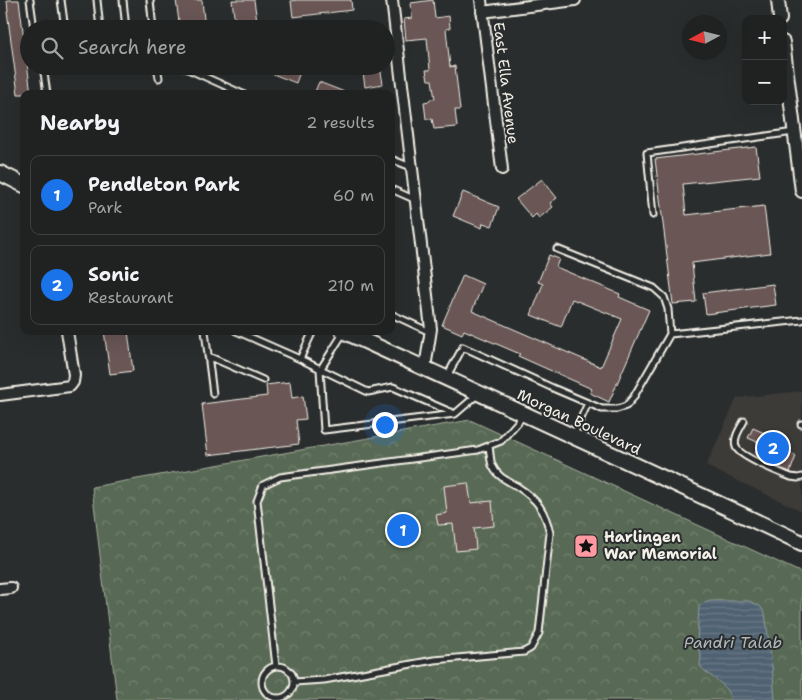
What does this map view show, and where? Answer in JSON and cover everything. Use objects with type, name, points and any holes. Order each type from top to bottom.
[{"type":"main road","points":[[0,173],[20,183]]},
{"type":"main road","name":"Morgan Boulevard","points":[[350,335],[802,543]]},
{"type":"street","points":[[392,0],[394,20]]},
{"type":"street","name":"East Ella Avenue","points":[[481,0],[502,169]]},
{"type":"street","points":[[482,12],[575,0]]},
{"type":"street","points":[[778,0],[780,15]]},
{"type":"street","points":[[395,25],[431,332],[425,368]]},
{"type":"street","points":[[785,60],[802,191]]},
{"type":"street","points":[[0,395],[70,386],[74,375],[68,335]]},
{"type":"lane","points":[[30,0],[33,20]]},
{"type":"lane","points":[[61,0],[64,20]]},
{"type":"lane","points":[[96,0],[99,20]]},
{"type":"lane","points":[[123,0],[125,20]]},
{"type":"lane","points":[[150,0],[152,20]]},
{"type":"lane","points":[[44,75],[46,90]]},
{"type":"lane","points":[[201,75],[234,90]]},
{"type":"lane","points":[[653,215],[647,153],[794,132]]},
{"type":"lane","points":[[395,161],[412,168]]},
{"type":"lane","points":[[395,191],[416,200]]},
{"type":"lane","points":[[446,378],[463,347],[602,409],[617,410],[626,406],[633,398],[670,334],[668,309],[664,298],[654,288],[557,249]]},
{"type":"lane","points":[[395,316],[431,332]]},
{"type":"lane","points":[[670,334],[802,320]]},
{"type":"lane","points":[[205,335],[213,394]]},
{"type":"lane","points":[[245,335],[368,392],[393,387],[455,414]]},
{"type":"lane","points":[[300,359],[311,335]]},
{"type":"lane","points":[[341,335],[320,370],[324,430],[455,414],[479,393]]},
{"type":"lane","points":[[208,356],[263,380]]},
{"type":"lane","points":[[573,437],[588,403]]},
{"type":"lane","points":[[276,666],[256,501],[263,484],[280,477],[478,450],[501,441],[524,415]]},
{"type":"lane","points":[[744,421],[735,441],[736,448],[742,455],[791,477],[802,477]]},
{"type":"lane","points":[[294,682],[324,680],[434,660],[524,652],[531,648],[539,633],[550,533],[547,519],[533,498],[501,477],[492,465],[488,446]]},
{"type":"lane","points":[[276,666],[286,668],[293,676],[293,687],[290,692],[282,697],[272,697],[267,694],[262,685],[262,680],[267,670],[276,666]]},
{"type":"shaded area","points":[[802,391],[802,511],[706,466],[737,398]]},
{"type":"green space","points":[[470,420],[802,573],[802,700],[117,700],[92,487]]},
{"type":"water","name":"Pandri Talab","points":[[710,601],[749,601],[760,606],[765,613],[775,700],[731,700],[722,684],[700,666],[701,656],[697,645],[699,606]]},
{"type":"building","points":[[7,0],[19,0],[22,20],[20,20],[20,75],[29,75],[30,90],[20,90],[20,94],[18,94]]},
{"type":"building","points":[[176,0],[202,0],[204,20],[179,20]]},
{"type":"building","points":[[232,0],[254,0],[257,20],[234,20]]},
{"type":"building","points":[[351,0],[352,10],[293,17],[291,1]]},
{"type":"building","points":[[433,0],[435,18],[449,16],[450,28],[446,29],[450,67],[455,66],[460,110],[455,110],[457,127],[434,129],[432,119],[426,119],[424,102],[435,99],[432,80],[428,80],[426,70],[430,70],[427,38],[406,40],[404,19],[412,18],[411,3]]},
{"type":"building","points":[[276,75],[299,75],[296,83]]},
{"type":"building","points":[[363,75],[382,75],[383,84],[365,87]]},
{"type":"building","points":[[319,82],[339,90],[316,90]]},
{"type":"building","points":[[756,147],[760,176],[683,184],[686,215],[764,206],[770,253],[692,263],[696,302],[673,304],[655,159]]},
{"type":"building","points":[[542,179],[557,198],[550,203],[553,207],[539,218],[536,214],[532,218],[516,199]]},
{"type":"building","points":[[463,192],[499,207],[492,226],[483,223],[482,228],[453,216]]},
{"type":"building","points":[[549,255],[559,259],[556,267],[620,294],[619,297],[649,310],[609,402],[590,393],[592,389],[518,356],[520,354],[464,330],[462,334],[442,325],[463,275],[483,284],[472,311],[601,367],[622,319],[572,299],[561,327],[531,315],[543,284],[538,282]]},
{"type":"building","points":[[773,284],[776,305],[706,314],[703,293]]},
{"type":"building","points":[[105,335],[128,335],[133,371],[110,374]]},
{"type":"building","points":[[290,382],[292,398],[303,396],[306,419],[296,420],[299,444],[208,455],[202,404],[267,396],[266,385]]},
{"type":"building","points":[[753,428],[789,444],[788,452],[796,456],[790,472],[780,468],[781,465],[755,454],[760,443],[748,438]]},
{"type":"building","points":[[468,483],[471,503],[492,501],[494,526],[474,528],[476,549],[456,551],[453,524],[438,525],[436,515],[447,513],[444,486]]},
{"type":"place","name":"Sonic","points":[[773,448]]},
{"type":"place","name":"Pendleton Park","points":[[403,530]]},
{"type":"place","name":"Harlingen War Memorial","points":[[586,546]]}]
